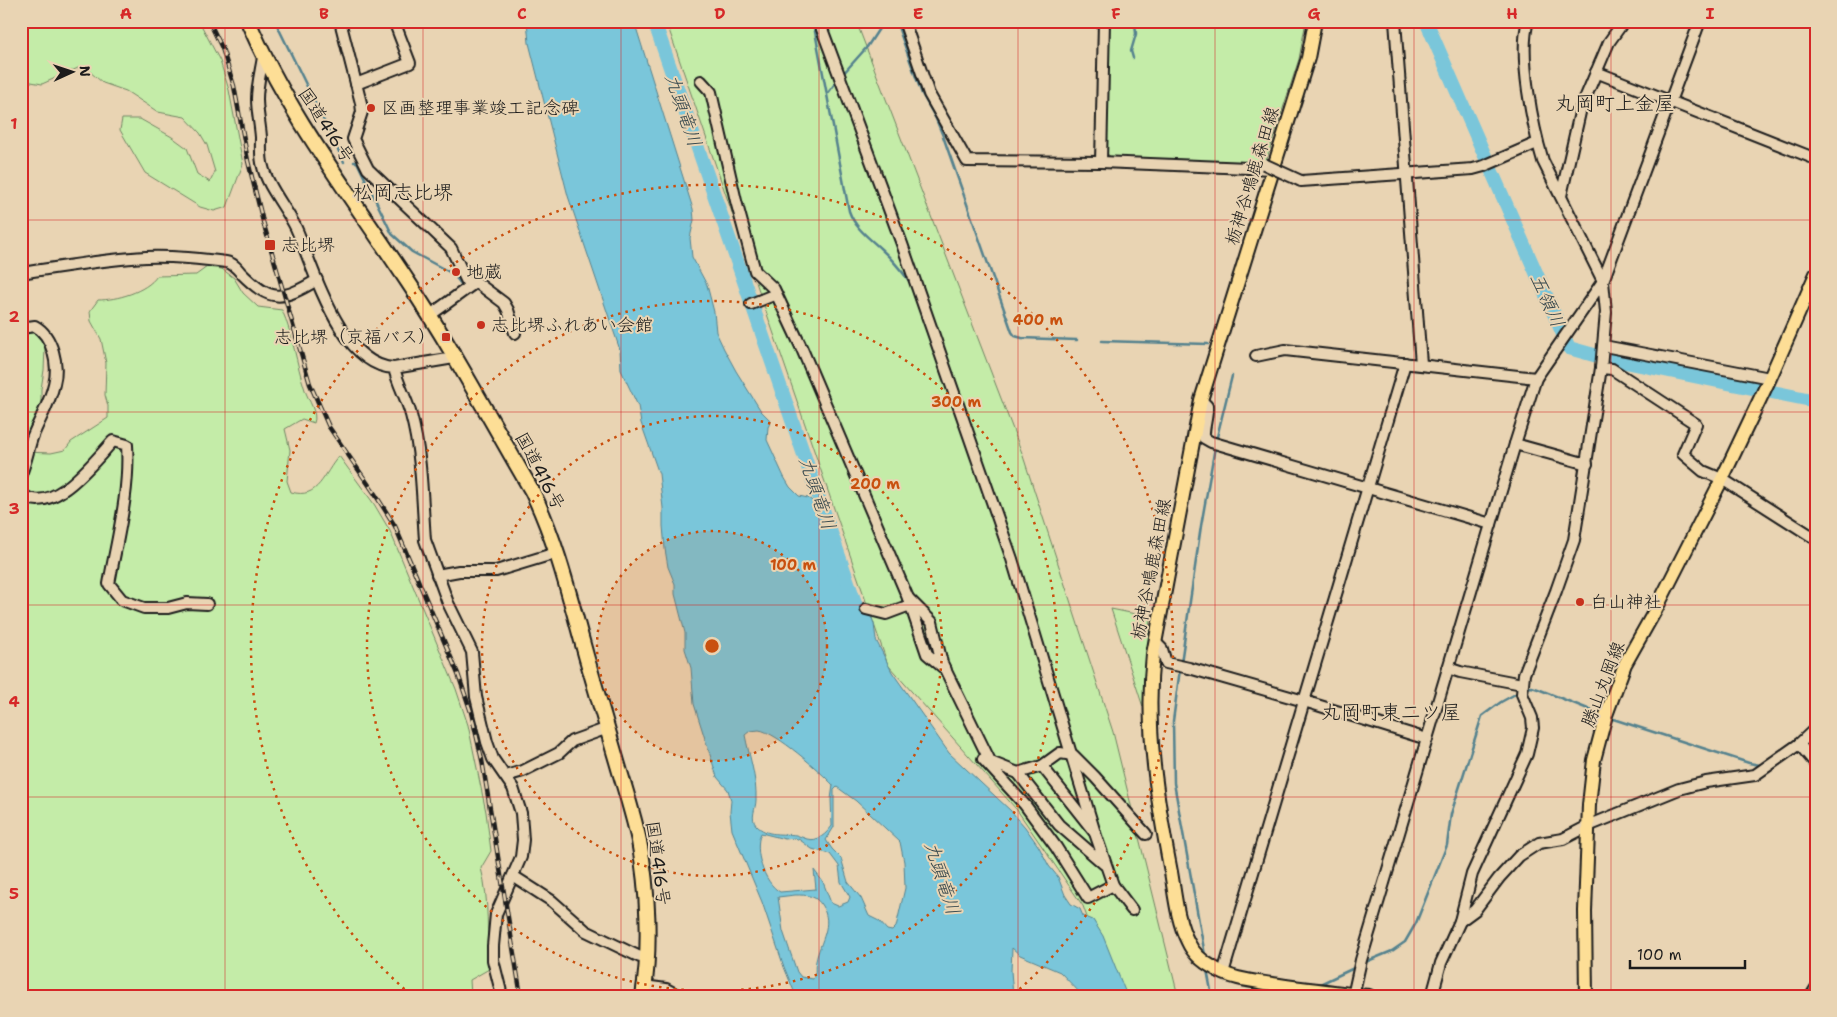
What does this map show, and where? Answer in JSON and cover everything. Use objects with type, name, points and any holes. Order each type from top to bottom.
[{"type":"highway","name":"国道416号","points":[[248,21],[263,57],[307,132],[430,316],[532,491],[543,515],[608,728],[639,843],[645,892],[647,957],[644,991]]},
{"type":"main road","name":"栃神谷鳴鹿森田線","points":[[1315,21],[1308,58],[1268,166],[1201,400],[1155,642],[1150,681],[1152,754],[1156,790],[1179,914],[1188,942],[1195,953],[1219,971],[1252,981],[1306,992],[1369,996]]},
{"type":"main road","name":"勝山丸岡線","points":[[1586,996],[1585,911],[1588,826],[1594,760],[1606,715],[1625,664],[1656,609],[1722,479],[1770,378],[1816,274]]},
{"type":"street","points":[[340,21],[362,112],[353,139],[368,169],[451,248],[469,286]]},
{"type":"street","points":[[356,84],[410,62],[394,21]]},
{"type":"street","points":[[819,21],[902,244],[1012,559],[1106,866],[1113,885],[1132,910]]},
{"type":"street","points":[[904,21],[929,94],[967,161],[1268,166],[1301,181],[1473,168],[1484,166],[1537,142]]},
{"type":"street","points":[[1101,162],[1104,21]]},
{"type":"street","points":[[1395,21],[1421,364]]},
{"type":"street","points":[[1432,996],[1441,963],[1460,921],[1472,874],[1527,754],[1531,741],[1532,718],[1522,694],[1522,684],[1524,674],[1574,540],[1604,346],[1606,312],[1603,281],[1543,161],[1537,142],[1524,49],[1528,21]]},
{"type":"street","points":[[1561,196],[1581,108],[1609,42],[1624,21]]},
{"type":"street","points":[[1353,995],[1361,960],[1536,378],[1603,281],[1700,21]]},
{"type":"street","points":[[263,57],[257,98],[262,167],[266,178],[284,204],[296,228],[332,315],[355,347],[372,362],[387,368],[454,358]]},
{"type":"street","points":[[1596,72],[1816,159]]},
{"type":"street","points":[[701,81],[711,92],[736,201],[755,271],[774,289],[802,349],[909,602],[927,654],[946,670]]},
{"type":"street","points":[[21,273],[110,261],[157,257],[229,262],[260,290],[271,296],[279,297],[288,294],[302,289],[317,280]]},
{"type":"street","points":[[430,316],[476,282],[504,303],[515,333]]},
{"type":"street","points":[[751,304],[776,294]]},
{"type":"street","points":[[21,328],[35,326],[47,338],[52,349],[55,383],[32,440],[21,474]]},
{"type":"street","points":[[1604,346],[1770,378]]},
{"type":"street","points":[[1256,356],[1264,356],[1285,350],[1536,378]]},
{"type":"street","points":[[1219,971],[1304,701],[1405,363]]},
{"type":"street","points":[[394,368],[397,382],[411,415],[420,464],[426,540],[448,603],[472,652],[476,697],[487,742],[493,759],[506,776],[517,797],[523,825],[521,857],[496,914],[492,946],[492,960],[502,996]]},
{"type":"street","points":[[1601,368],[1612,369],[1696,424],[1683,454],[1703,471],[1722,479],[1816,539]]},
{"type":"street","points":[[1201,400],[1207,406],[1208,415],[1203,432],[1204,438],[1491,524]]},
{"type":"street","points":[[21,493],[33,500],[46,500],[53,497],[66,488],[113,441],[127,445],[128,459],[123,508],[109,584],[115,594],[122,600],[144,608],[168,608],[187,602],[207,604]]},
{"type":"street","points":[[1515,444],[1587,464]]},
{"type":"street","points":[[438,575],[459,571],[496,570],[556,553]]},
{"type":"street","points":[[866,609],[886,614],[909,602]]},
{"type":"street","points":[[909,602],[932,622],[946,670],[990,762]]},
{"type":"street","points":[[1155,642],[1162,650],[1166,663],[1174,666],[1189,668],[1304,701],[1427,739]]},
{"type":"street","points":[[1448,668],[1522,684]]},
{"type":"street","points":[[506,776],[523,771],[559,753],[572,741],[608,728]]},
{"type":"street","points":[[1460,921],[1475,910],[1499,878],[1519,856],[1538,843],[1563,839],[1588,826],[1679,789],[1706,782],[1756,775],[1799,744],[1816,728]]},
{"type":"street","points":[[1799,744],[1816,764]]},
{"type":"street","points":[[1018,773],[1042,766],[1060,753],[1072,756],[1095,777],[1146,834]]},
{"type":"street","points":[[1106,866],[1059,825],[1018,773],[983,759],[1026,805],[1056,847],[1088,898],[1113,885]]},
{"type":"street","points":[[1042,766],[1095,833]]},
{"type":"street","points":[[513,876],[552,901],[586,931],[640,957],[647,957]]},
{"type":"street","points":[[644,991],[666,988],[679,996]]},
{"type":"street","points":[[1811,996],[1816,988]]},
{"type":"green space","points":[[21,21],[199,21],[220,61],[229,90],[243,164],[227,207],[214,211],[200,207],[145,173],[120,130],[122,119],[140,119],[172,137],[187,148],[197,174],[210,182],[215,172],[207,145],[200,133],[185,117],[158,112],[126,91],[103,83],[89,71],[78,68],[42,84],[26,81],[21,76]]},
{"type":"green space","points":[[666,21],[856,21],[1022,453],[1113,732],[1178,996],[1115,996],[1083,906],[1017,810],[888,665]]},
{"type":"green space","points":[[1108,21],[1306,21],[1299,59],[1267,158],[1261,162],[1200,161],[1111,157],[1104,151]]},
{"type":"green space","points":[[207,267],[222,269],[234,278],[243,293],[258,307],[282,310],[305,390],[315,415],[314,423],[302,419],[285,429],[290,450],[287,481],[291,492],[308,492],[314,489],[320,484],[339,456],[374,504],[390,531],[456,689],[468,725],[486,812],[491,851],[481,868],[487,905],[489,969],[470,980],[471,996],[21,996],[21,322],[42,336],[45,348],[41,408],[24,452],[51,453],[65,450],[71,442],[108,418],[108,406],[105,395],[106,363],[101,339],[91,321],[90,311],[98,300],[138,291],[152,282],[157,276],[196,275]]},
{"type":"green space","points":[[1111,609],[1150,617],[1143,707]]},
{"type":"water","points":[[527,21],[634,21],[693,209],[694,220],[690,238],[692,257],[707,285],[714,312],[716,332],[736,371],[761,411],[771,421],[768,427],[767,440],[784,477],[799,496],[808,498],[821,507],[829,519],[845,560],[843,569],[846,585],[851,595],[871,615],[876,640],[892,672],[949,753],[1011,811],[1025,827],[1058,877],[1065,895],[1071,904],[1080,909],[1083,916],[1093,920],[1103,936],[1127,996],[1083,996],[1060,972],[1020,955],[1012,948],[1013,996],[796,996],[762,902],[732,830],[731,800],[728,790],[717,777],[694,704],[691,668],[685,649],[685,633],[675,594],[675,584],[668,567],[665,549],[659,474],[641,423],[638,406],[621,370],[620,350],[568,196],[529,43]],"holes":[[[759,730],[767,732],[787,745],[809,762],[833,785],[831,799],[832,826],[821,837],[811,840],[796,835],[775,834],[760,829],[756,825],[753,816],[756,800],[755,784],[745,735],[750,731]],[[837,787],[856,801],[900,842],[904,862],[905,888],[896,927],[892,931],[887,930],[879,921],[869,916],[861,898],[848,882],[841,858],[826,840],[834,827],[834,790]],[[761,833],[785,839],[795,838],[812,849],[830,854],[839,866],[841,882],[850,897],[848,902],[838,906],[831,903],[823,882],[814,870],[816,889],[780,892],[774,888],[765,874],[759,857]],[[811,896],[820,902],[825,913],[827,920],[825,933],[816,961],[813,979],[801,977],[797,972],[783,931],[778,897]]]},
{"type":"waterway","points":[[275,21],[344,162]]},
{"type":"waterway","name":"九頭竜川","points":[[654,21],[859,614]]},
{"type":"waterway","points":[[813,21],[849,211],[858,227],[889,257],[910,282]]},
{"type":"waterway","points":[[842,75],[867,47],[884,21]]},
{"type":"waterway","points":[[896,21],[922,94],[943,136],[1012,332],[1015,336],[1022,338],[1077,340]]},
{"type":"waterway","points":[[1133,58],[1131,51],[1136,34],[1135,21]]},
{"type":"waterway","name":"五領川","points":[[1426,21],[1569,348],[1601,357],[1816,401]]},
{"type":"waterway","points":[[828,93],[837,81]]},
{"type":"waterway","points":[[354,162],[357,162],[392,234],[412,252],[453,274],[461,284]]},
{"type":"waterway","points":[[1102,341],[1208,344]]},
{"type":"waterway","points":[[1216,441],[1232,376]]},
{"type":"waterway","points":[[1181,663],[1201,526],[1215,447]]},
{"type":"waterway","points":[[1180,669],[1173,721],[1174,783],[1205,955]]},
{"type":"waterway","points":[[1526,688],[1538,689],[1603,715]]},
{"type":"waterway","points":[[1363,963],[1392,951],[1405,942],[1416,923],[1447,845],[1451,814],[1482,716],[1519,692]]},
{"type":"waterway","points":[[1610,718],[1749,763],[1760,765],[1764,763]]},
{"type":"waterway","points":[[1793,743],[1816,721]]},
{"type":"waterway","points":[[1318,985],[1356,967]]},
{"type":"waterway","points":[[1207,970],[1212,996]]},
{"type":"waterway","points":[[1291,996],[1299,993]]},
{"type":"railway","points":[[209,21],[222,48],[234,86],[248,161],[262,218],[310,384],[329,427],[395,526],[458,674],[471,712],[482,760],[521,996]]},
{"type":"place","name":"区画整理事業竣工記念碑","points":[[371,108]]},
{"type":"place","name":"志比堺","points":[[270,245]]},
{"type":"place","name":"地蔵","points":[[456,272]]},
{"type":"place","name":"志比堺ふれあい会館","points":[[481,325]]},
{"type":"place","name":"志比堺（京福バス）","points":[[446,337]]},
{"type":"place","name":"白山神社","points":[[1580,602]]},
{"type":"district","name":"丸岡町上金屋","points":[[1615,103]]},
{"type":"district","name":"松岡志比堺","points":[[403,192]]},
{"type":"district","name":"丸岡町東二ツ屋","points":[[1391,712]]}]
